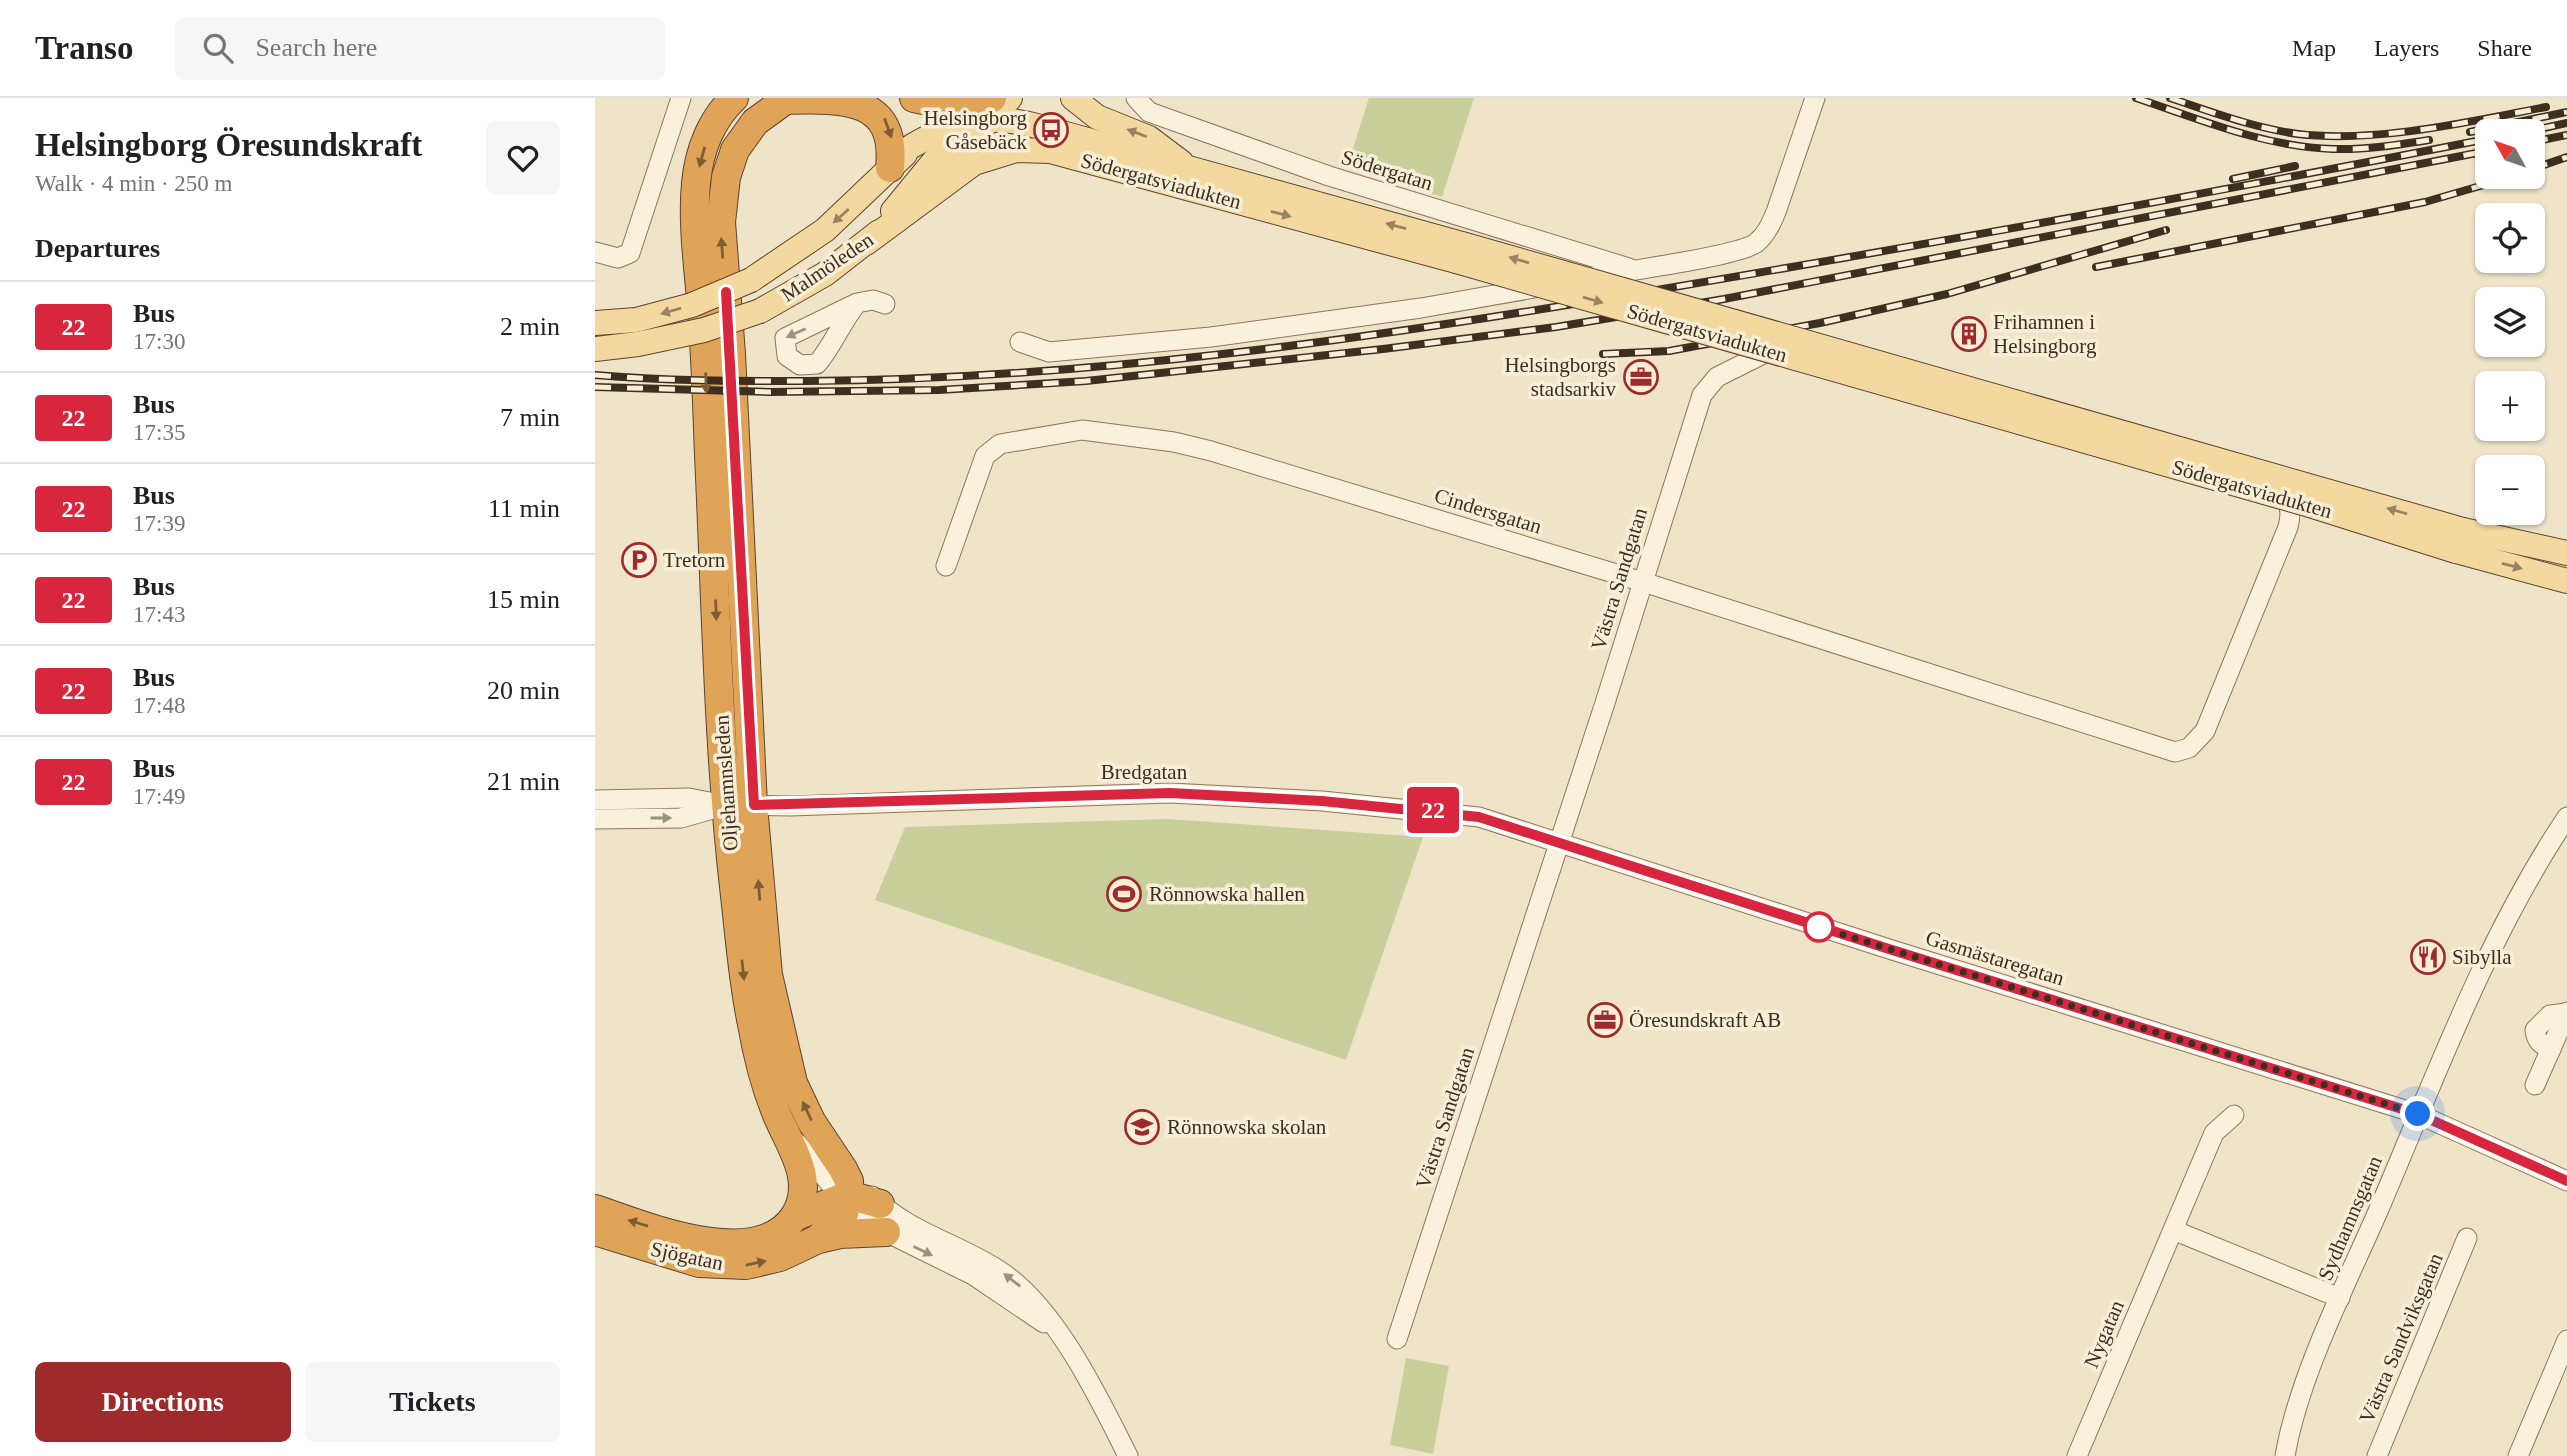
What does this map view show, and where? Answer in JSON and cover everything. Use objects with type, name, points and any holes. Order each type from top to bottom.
[{"type":"highway","name":"Oljehamnsleden","points":[[734,98],[720,115],[700,157],[695,205],[705,347],[725,805],[751,1023],[772,1101],[783,1125]]},
{"type":"highway","points":[[914,98],[952,107],[993,104]]},
{"type":"highway","name":"Oljehamnsleden","points":[[785,99],[755,122],[736,150],[726,177],[721,222],[731,354],[761,913],[781,1041],[793,1083],[845,1191]]},
{"type":"highway","points":[[785,99],[845,99],[875,108],[885,117],[891,130],[890,169]]},
{"type":"highway","points":[[783,1125],[803,1182],[804,1193],[794,1217]]},
{"type":"highway","points":[[845,1191],[880,1204]]},
{"type":"highway","name":"Sjögatan","points":[[595,1209],[685,1238],[721,1243],[767,1237],[794,1217],[845,1191]]},
{"type":"highway","name":"Sjögatan","points":[[595,1231],[699,1263],[726,1266],[763,1262],[818,1239],[838,1222],[845,1191]]},
{"type":"highway","points":[[818,1239],[840,1234],[885,1232]]},
{"type":"main road","name":"Malmöleden","points":[[595,323],[637,332],[704,330],[760,311],[812,283],[866,243],[919,196],[993,104],[1010,98]]},
{"type":"main road","points":[[1073,98],[1097,117],[1149,138],[1193,171]]},
{"type":"main road","points":[[993,104],[1008,135],[1050,151]]},
{"type":"main road","name":"Södergatsviadukten","points":[[993,104],[1037,126],[2300,502],[2460,540],[2567,552]]},
{"type":"main road","name":"Malmöleden","points":[[595,349],[751,280],[825,230],[952,107]]},
{"type":"main road","points":[[866,243],[945,148],[952,107]]},
{"type":"main road","name":"Södergatsviadukten","points":[[866,243],[974,163],[1016,150],[1050,151],[1459,253]]},
{"type":"main road","name":"Södergatsviadukten","points":[[2460,540],[2567,580]]},
{"type":"street","points":[[595,252],[618,258],[630,253],[681,98]]},
{"type":"street","name":"Södergatan","points":[[1136,98],[1149,112],[1329,176],[1634,269]]},
{"type":"street","points":[[1020,342],[1049,352],[1211,337],[1420,309],[1746,248],[1755,244],[1770,227],[1815,98]]},
{"type":"street","points":[[857,303],[873,300],[885,304]]},
{"type":"street","name":"Västra Sandgatan","points":[[1397,1339],[1702,395],[1717,377],[1770,349],[1785,346],[2259,478]]},
{"type":"street","name":"Cindersgatan","points":[[946,566],[991,449],[1000,444],[1082,430],[1147,438],[1211,452],[1643,582],[2175,752],[2189,748],[2200,737],[2292,513],[2286,498],[2274,486],[2259,478]]},
{"type":"street","name":"Bredgatan","points":[[595,800],[689,798],[725,805],[754,805],[1121,794],[1220,795],[1447,811],[1479,817],[1559,843]]},
{"type":"street","name":"Bredgatan","points":[[595,819],[681,818],[725,805]]},
{"type":"street","name":"Sydhamnsgatan","points":[[2285,1456],[2302,1394],[2418,1114],[2516,901],[2567,817]]},
{"type":"street","name":"Gasmästaregatan","points":[[1559,843],[2418,1114],[2567,1181]]},
{"type":"street","points":[[2535,1085],[2567,1012]]},
{"type":"street","name":"Nygatan","points":[[2077,1456],[2214,1133],[2234,1115]]},
{"type":"street","name":"Oljehamnsleden","points":[[783,1125],[885,1232],[991,1286],[1056,1332]]},
{"type":"street","name":"Oljehamnsleden","points":[[880,1204],[927,1234],[999,1270],[1031,1295],[1082,1366],[1125,1451]]},
{"type":"street","points":[[2173,1230],[2340,1298]]},
{"type":"street","name":"Västra Sandviksgatan","points":[[2377,1456],[2467,1238]]},
{"type":"street","points":[[2518,1456],[2567,1340]]},
{"type":"green space","points":[[1369,98],[1474,98],[1442,197],[1347,167]]},
{"type":"green space","points":[[1168,819],[1423,837],[1346,1060],[875,900],[905,827]]},
{"type":"green space","points":[[1406,1358],[1449,1366],[1433,1454],[1390,1445]]},
{"type":"railway","points":[[2136,98],[2257,138],[2308,147],[2357,149],[2429,140]]},
{"type":"railway","points":[[2170,98],[2265,128],[2328,136],[2359,136],[2422,129],[2546,107]]},
{"type":"railway","points":[[2470,132],[2567,112]]},
{"type":"railway","points":[[2545,128],[2567,123]]},
{"type":"railway","points":[[2545,139],[2567,135]]},
{"type":"railway","points":[[595,375],[727,381],[910,379],[1116,365],[1321,342],[1525,312],[1842,258],[2475,141]]},
{"type":"railway","points":[[595,387],[770,392],[939,390],[1086,381],[1383,349],[1556,327],[1724,299],[2475,153]]},
{"type":"railway","points":[[2545,165],[2567,157]]},
{"type":"railway","points":[[2233,179],[2295,166]]},
{"type":"railway","points":[[2096,267],[2425,202],[2475,187]]},
{"type":"railway","points":[[1603,354],[1669,351],[1820,323],[1947,294],[2166,230]]},
{"type":"bus line","name":"22","points":[[726,292],[754,805],[1170,793],[1322,801],[1447,811],[1479,817],[1889,949],[2418,1114],[2567,1181]]},
{"type":"place","name":"Helsingborg Gåsebäck","points":[[1051,130]]},
{"type":"place","name":"Frihamnen i Helsingborg","points":[[1969,334]]},
{"type":"place","name":"Helsingborgs stadsarkiv","points":[[1641,377]]},
{"type":"place","name":"Tretorn","points":[[639,560]]},
{"type":"place","name":"Rönnowska hallen","points":[[1124,894]]},
{"type":"place","name":"Sibylla","points":[[2428,957]]},
{"type":"place","name":"Öresundskraft AB","points":[[1605,1020]]},
{"type":"place","name":"Rönnowska skolan","points":[[1142,1127]]},
{"type":"route","points":[[1819,927],[2418,1114]]}]
